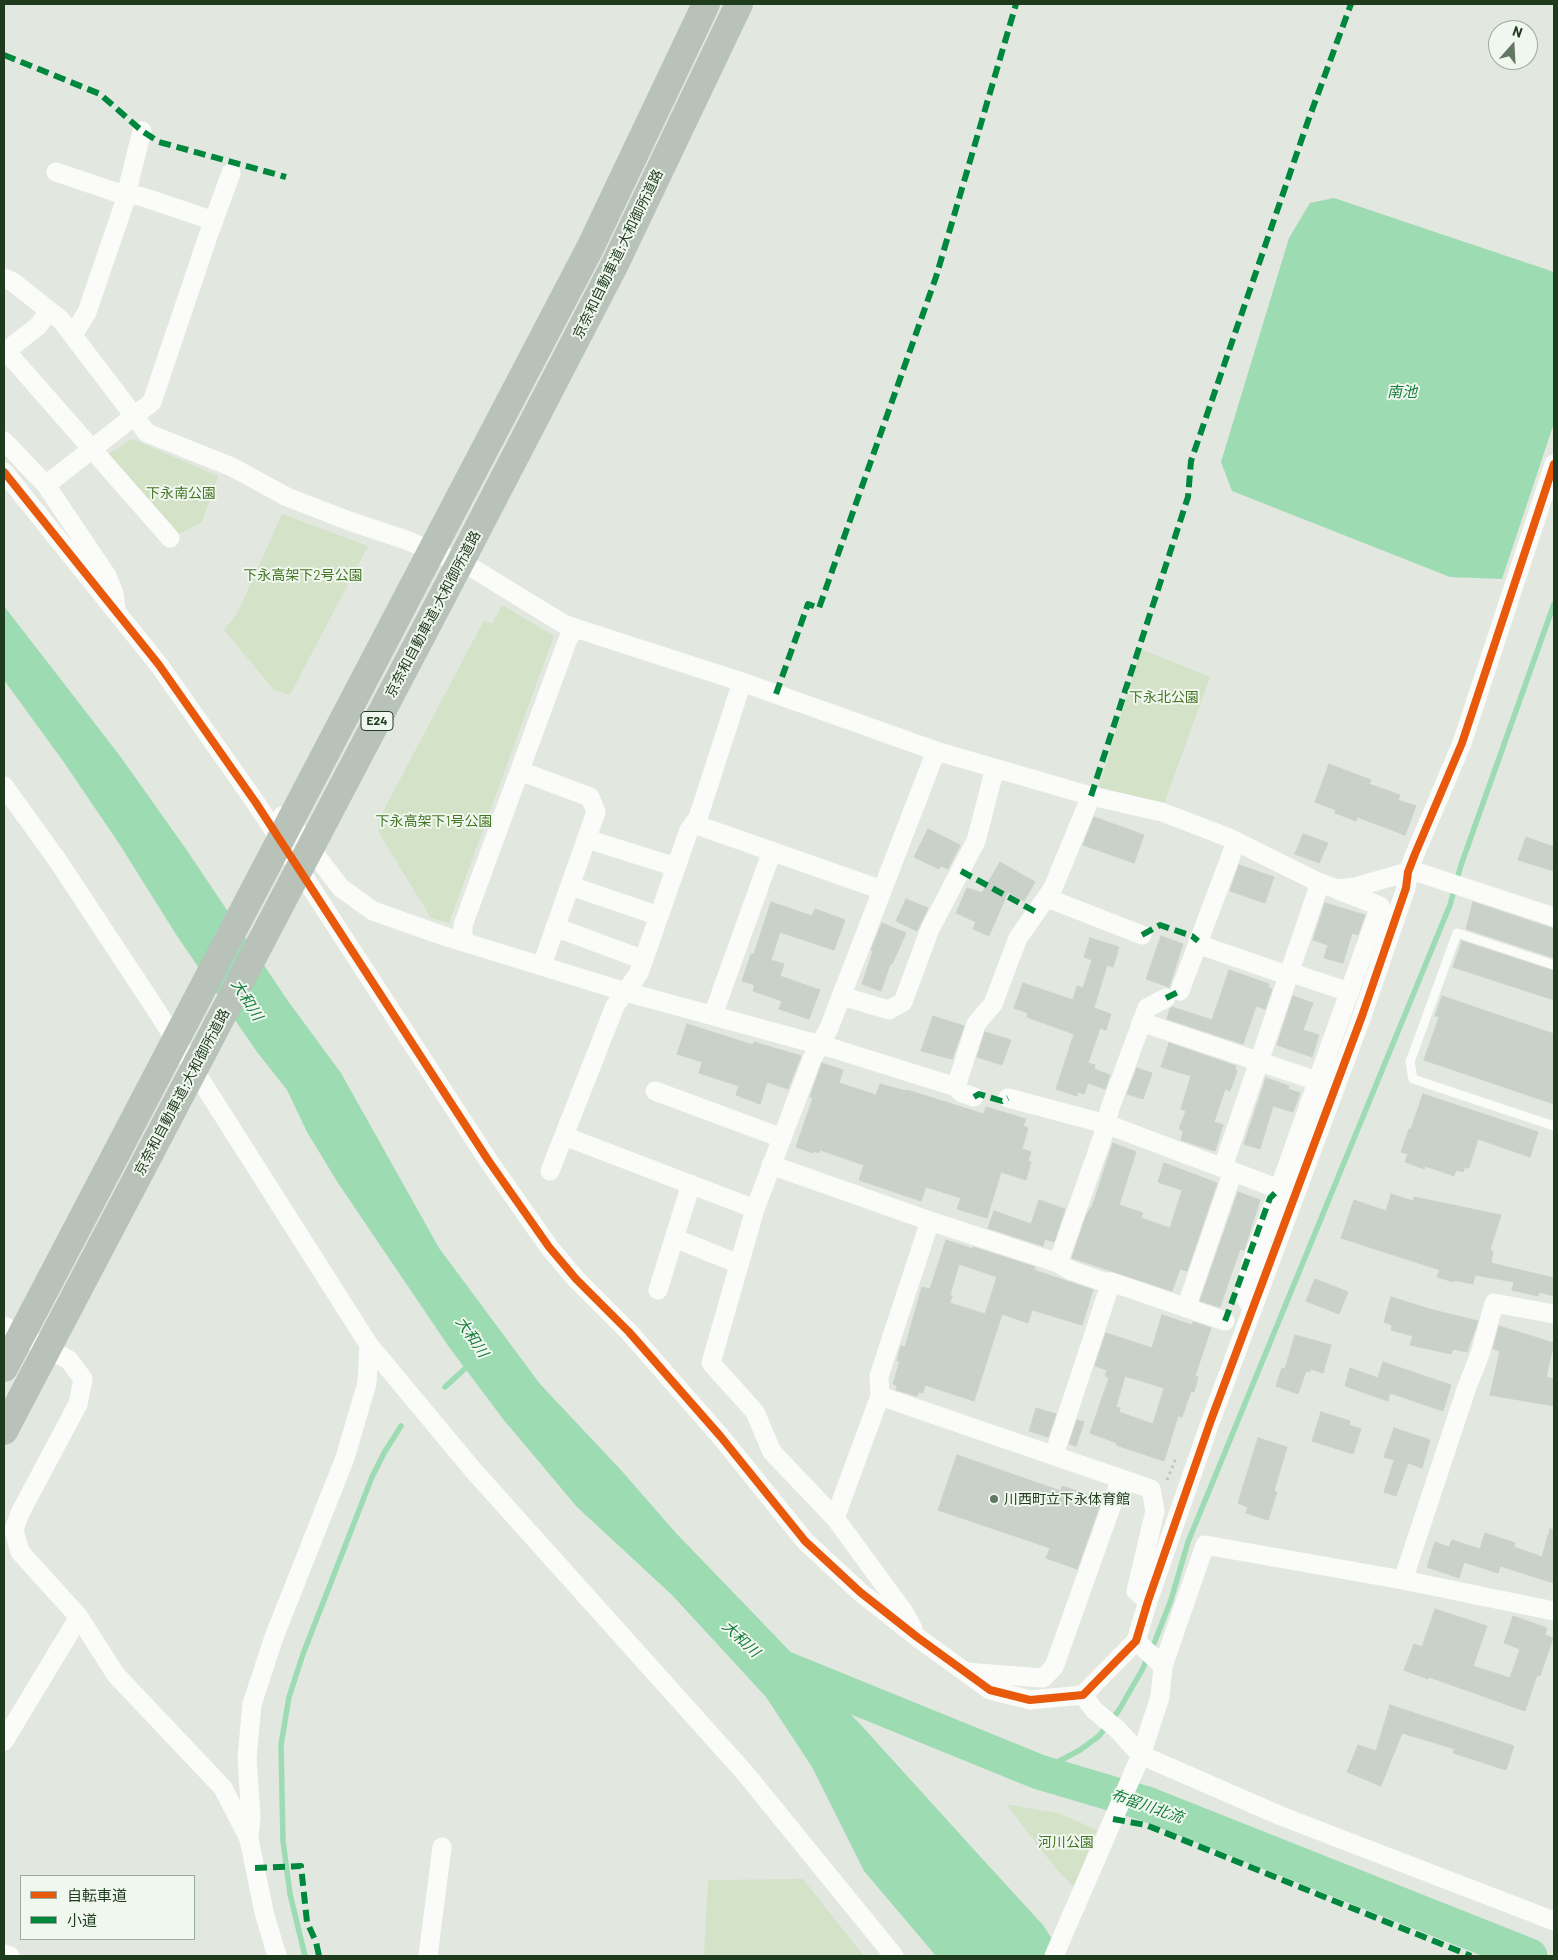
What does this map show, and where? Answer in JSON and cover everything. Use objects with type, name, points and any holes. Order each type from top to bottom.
[{"type":"highway","name":"京奈和自動車道;大和御所道路","points":[[4,1368],[590,248],[706,4]]},
{"type":"highway","name":"京奈和自動車道;大和御所道路","points":[[4,1431],[606,281],[738,4]]},
{"type":"street","points":[[72,335],[87,312],[127,194],[142,131]]},
{"type":"street","points":[[56,172],[115,192],[143,198],[214,221]]},
{"type":"street","points":[[46,485],[152,402],[231,173]]},
{"type":"street","points":[[4,278],[13,282],[60,320],[147,433],[232,468],[287,497],[349,521],[406,540],[474,569],[575,628],[742,682],[936,751],[1091,796],[1162,812],[1236,842],[1329,886],[1380,906]]},
{"type":"street","points":[[49,311],[38,326],[6,351],[170,538]]},
{"type":"street","points":[[4,441],[46,485],[107,576],[114,594],[117,613]]},
{"type":"street","points":[[1253,1308],[1245,1297],[1251,1263],[1380,906],[1400,874],[1462,743],[1554,464]]},
{"type":"street","points":[[4,472],[159,665],[256,803],[488,1160],[549,1247],[576,1279],[629,1332],[721,1437],[805,1541],[860,1592],[917,1637],[990,1690],[1030,1700],[1089,1702],[1117,1729],[1137,1761],[1554,1921]]},
{"type":"street","points":[[462,942],[463,925],[568,640],[575,628]]},
{"type":"street","points":[[550,1171],[615,1006],[639,973],[690,830],[698,818],[742,682]]},
{"type":"street","points":[[917,1637],[904,1612],[835,1518],[772,1452],[755,1412],[711,1363],[755,1209],[771,1165],[812,1059],[829,1028],[936,751]]},
{"type":"street","points":[[841,996],[889,1010],[903,1002],[930,929],[976,841],[995,768]]},
{"type":"street","points":[[520,771],[590,797],[596,812],[542,965]]},
{"type":"street","points":[[4,786],[58,861],[153,1005],[369,1345],[473,1470],[745,1773],[894,1956]]},
{"type":"street","points":[[956,1088],[976,1024],[993,1004],[1018,938],[1053,888],[1091,796]]},
{"type":"street","points":[[256,803],[287,818],[341,888],[373,911],[462,942],[626,992],[820,1045],[956,1088],[962,1093],[974,1097]]},
{"type":"street","points":[[694,824],[882,890]]},
{"type":"street","points":[[588,839],[676,868]]},
{"type":"street","points":[[1058,1263],[1141,1022],[1147,1008],[1173,994],[1198,940],[1236,842]]},
{"type":"street","points":[[713,1015],[772,851]]},
{"type":"street","points":[[1329,886],[1355,887],[1400,874],[1420,873],[1554,917]]},
{"type":"street","points":[[1089,1702],[1138,1643],[1148,1602],[1253,1308],[1362,1016],[1406,888],[1400,874]]},
{"type":"street","points":[[571,886],[659,916]]},
{"type":"street","points":[[1186,1308],[1231,1177],[1224,1161],[1289,974],[1329,886]]},
{"type":"street","points":[[1046,898],[1142,935]]},
{"type":"street","points":[[556,927],[644,960]]},
{"type":"street","points":[[1198,940],[1206,947],[1281,973],[1298,975],[1349,992]]},
{"type":"street","points":[[1141,1022],[1318,1081]]},
{"type":"street","points":[[655,1091],[782,1138]]},
{"type":"street","points":[[1008,1098],[1106,1124],[1279,1189]]},
{"type":"street","points":[[564,1136],[755,1209]]},
{"type":"street","points":[[771,1165],[930,1221],[1058,1263],[1070,1270],[1225,1321]]},
{"type":"street","points":[[658,1290],[691,1184]]},
{"type":"street","points":[[835,1518],[880,1396],[879,1376],[930,1221]]},
{"type":"street","points":[[674,1238],[739,1264]]},
{"type":"street","points":[[1054,1455],[1111,1282]]},
{"type":"street","points":[[1403,1580],[1467,1387],[1480,1354],[1494,1303],[1554,1314]]},
{"type":"street","points":[[4,1326],[69,1360],[83,1378],[78,1404],[20,1513],[14,1530],[20,1552],[79,1617],[116,1676],[223,1788],[249,1839],[264,1912],[277,1956]]},
{"type":"street","points":[[249,1839],[251,1818],[247,1758],[252,1704],[274,1637],[345,1458],[367,1383],[369,1345]]},
{"type":"street","points":[[880,1396],[1150,1489],[1155,1511],[1136,1591],[1148,1602]]},
{"type":"street","points":[[965,1672],[1044,1678],[1054,1667],[1121,1479]]},
{"type":"street","points":[[1054,1956],[1137,1761],[1160,1697],[1161,1665],[1205,1545],[1403,1580],[1554,1611]]},
{"type":"street","points":[[4,1740],[79,1617]]},
{"type":"street","points":[[1138,1643],[1161,1665]]},
{"type":"street","points":[[428,1956],[442,1847]]},
{"type":"street","points":[[4,1954],[10,1956]]},
{"type":"lane","points":[[1554,966],[1457,934],[1410,1062],[1413,1079],[1536,1118],[1554,1126]]},
{"type":"green space","name":"下永南公園","points":[[132,439],[218,476],[202,522],[177,535],[108,454]]},
{"type":"green space","name":"下永高架下2号公園","points":[[282,514],[368,546],[290,695],[274,690],[224,630],[237,614]]},
{"type":"green space","name":"下永高架下1号公園","points":[[502,605],[554,636],[449,923],[431,918],[379,833],[378,821],[484,620],[492,624]]},
{"type":"green space","name":"下永北公園","points":[[1141,649],[1210,677],[1164,804],[1099,787]]},
{"type":"green space","name":"河川公園","points":[[1006,1804],[1061,1814],[1097,1830],[1074,1887],[1057,1870]]},
{"type":"green space","points":[[803,1879],[864,1956],[704,1956],[708,1880]]},
{"type":"water","name":"南池","points":[[1334,198],[1554,272],[1554,423],[1502,579],[1450,577],[1232,491],[1221,462],[1289,238],[1310,203]]},
{"type":"water","name":"大和川","points":[[4,606],[120,756],[186,849],[288,1001],[341,1073],[439,1248],[540,1384],[620,1469],[676,1533],[860,1724],[1043,1925],[1063,1956],[936,1956],[864,1871],[812,1767],[766,1697],[672,1595],[577,1507],[503,1419],[449,1347],[338,1183],[307,1132],[287,1090],[257,1052],[177,936],[120,845],[63,761],[4,680]]},
{"type":"building","points":[[1329,764],[1371,780],[1369,784],[1400,795],[1398,800],[1416,806],[1405,835],[1357,817],[1356,821],[1335,813],[1336,810],[1315,802]]},
{"type":"building","points":[[1094,817],[1144,835],[1134,863],[1083,845]]},
{"type":"building","points":[[928,829],[960,845],[948,869],[941,866],[939,869],[914,857]]},
{"type":"building","points":[[1303,834],[1328,843],[1319,863],[1295,854]]},
{"type":"building","points":[[1526,837],[1554,847],[1554,871],[1518,860]]},
{"type":"building","points":[[1000,862],[1035,882],[1024,901],[1008,892],[989,936],[973,929],[976,922],[956,913],[967,888],[982,893]]},
{"type":"building","points":[[1239,865],[1274,877],[1265,903],[1230,891]]},
{"type":"building","points":[[906,899],[928,908],[917,931],[896,921]]},
{"type":"building","points":[[771,902],[812,916],[815,909],[845,920],[834,950],[780,932],[771,960],[784,964],[780,976],[820,990],[809,1019],[779,1009],[782,1001],[753,991],[755,985],[742,981],[751,954],[754,954]]},
{"type":"building","points":[[1473,902],[1554,929],[1554,958],[1466,929]]},
{"type":"building","points":[[1325,903],[1365,915],[1358,935],[1352,933],[1343,963],[1324,958],[1328,945],[1313,940]]},
{"type":"building","points":[[882,923],[906,933],[892,964],[890,964],[881,991],[862,984],[873,951],[871,950]]},
{"type":"building","points":[[1161,936],[1183,944],[1169,987],[1146,979]]},
{"type":"building","points":[[1090,938],[1119,947],[1113,967],[1107,965],[1094,1008],[1111,1014],[1106,1030],[1100,1028],[1088,1063],[1095,1065],[1094,1069],[1110,1075],[1105,1089],[1088,1083],[1084,1094],[1078,1092],[1077,1096],[1056,1089],[1074,1034],[1027,1017],[1028,1013],[1014,1008],[1023,983],[1073,1000],[1077,986],[1083,988],[1092,960],[1084,957]]},
{"type":"building","points":[[1462,941],[1554,971],[1554,1000],[1453,967]]},
{"type":"building","points":[[1229,970],[1269,984],[1268,987],[1272,989],[1265,1009],[1256,1006],[1243,1044],[1167,1019],[1172,1007],[1212,1020]]},
{"type":"building","points":[[1293,996],[1313,1003],[1303,1030],[1319,1035],[1312,1057],[1277,1045]]},
{"type":"building","points":[[1442,996],[1554,1034],[1554,1104],[1424,1060],[1439,1017],[1435,1016]]},
{"type":"building","points":[[933,1016],[964,1026],[952,1059],[921,1051]]},
{"type":"building","points":[[687,1024],[753,1045],[754,1042],[801,1056],[788,1089],[767,1082],[760,1104],[736,1095],[739,1086],[699,1073],[702,1062],[677,1054]]},
{"type":"building","points":[[985,1032],[1011,1040],[1002,1065],[977,1057]]},
{"type":"building","points":[[1169,1043],[1236,1066],[1235,1070],[1237,1071],[1230,1091],[1225,1089],[1214,1122],[1223,1125],[1215,1151],[1181,1140],[1183,1131],[1179,1129],[1186,1111],[1181,1109],[1191,1076],[1161,1067]]},
{"type":"building","points":[[822,1063],[843,1070],[839,1083],[876,1095],[880,1084],[907,1090],[984,1114],[986,1107],[1026,1119],[1023,1126],[1028,1128],[1022,1149],[1031,1152],[1028,1161],[1031,1162],[1026,1180],[1001,1172],[987,1218],[957,1209],[961,1198],[926,1187],[921,1201],[859,1180],[864,1165],[820,1150],[819,1153],[814,1151],[813,1153],[796,1147],[813,1098],[810,1097]]},
{"type":"building","points":[[1137,1068],[1152,1073],[1143,1099],[1127,1094]]},
{"type":"building","points":[[1266,1078],[1289,1086],[1288,1089],[1300,1093],[1293,1112],[1273,1106],[1260,1149],[1244,1144]]},
{"type":"building","points":[[1423,1094],[1538,1132],[1530,1157],[1478,1139],[1469,1168],[1465,1167],[1463,1172],[1456,1170],[1454,1176],[1425,1166],[1424,1169],[1405,1162],[1408,1154],[1401,1152]]},
{"type":"building","points":[[1113,1143],[1136,1152],[1119,1205],[1143,1213],[1141,1218],[1170,1228],[1182,1190],[1158,1182],[1164,1163],[1217,1183],[1187,1271],[1180,1269],[1172,1291],[1072,1258],[1086,1216],[1092,1207]]},
{"type":"building","points":[[1238,1192],[1260,1200],[1244,1250],[1240,1249],[1220,1307],[1200,1301]]},
{"type":"building","points":[[1391,1194],[1413,1201],[1414,1197],[1501,1215],[1490,1250],[1493,1251],[1491,1263],[1554,1278],[1554,1296],[1539,1292],[1538,1296],[1512,1290],[1514,1282],[1475,1275],[1473,1284],[1454,1280],[1454,1282],[1437,1277],[1440,1270],[1341,1238],[1354,1200],[1386,1211]]},
{"type":"building","points":[[1039,1200],[1065,1209],[1054,1242],[1045,1239],[1043,1246],[988,1228],[994,1211],[1031,1224]]},
{"type":"building","points":[[946,1240],[1035,1267],[1034,1270],[1093,1290],[1082,1325],[1032,1310],[1028,1323],[1002,1314],[974,1401],[925,1385],[923,1393],[919,1392],[917,1396],[896,1390],[897,1386],[893,1384],[900,1361],[897,1361],[901,1346],[905,1347],[922,1287],[930,1289]],"holes":[[[959,1264],[997,1277],[985,1314],[950,1303],[952,1296],[950,1295]]]},
{"type":"building","points":[[1315,1279],[1348,1292],[1339,1314],[1306,1301]]},
{"type":"building","points":[[1391,1297],[1478,1321],[1467,1352],[1453,1349],[1451,1354],[1410,1345],[1413,1336],[1391,1330],[1392,1325],[1384,1322]]},
{"type":"building","points":[[1162,1315],[1192,1325],[1193,1322],[1211,1328],[1195,1376],[1198,1377],[1194,1392],[1191,1391],[1182,1417],[1178,1416],[1164,1461],[1116,1445],[1117,1443],[1090,1433],[1109,1378],[1105,1376],[1107,1370],[1095,1366],[1106,1333],[1152,1348]],"holes":[[[1125,1376],[1164,1388],[1153,1424],[1119,1412],[1120,1408],[1116,1407]]]},
{"type":"building","points":[[1499,1326],[1554,1343],[1546,1377],[1554,1379],[1554,1406],[1490,1395],[1500,1351],[1493,1349]]},
{"type":"building","points":[[1295,1335],[1331,1345],[1323,1373],[1310,1369],[1310,1372],[1306,1371],[1298,1394],[1276,1386],[1282,1368],[1285,1369]]},
{"type":"building","points":[[1383,1362],[1451,1385],[1443,1411],[1390,1393],[1388,1401],[1345,1386],[1350,1368],[1378,1378]]},
{"type":"building","points":[[1036,1408],[1056,1414],[1048,1437],[1029,1431]]},
{"type":"building","points":[[1321,1412],[1350,1421],[1349,1425],[1361,1429],[1353,1454],[1312,1441]]},
{"type":"building","points":[[1077,1420],[1084,1422],[1076,1446],[1069,1444]]},
{"type":"building","points":[[1394,1428],[1430,1440],[1422,1468],[1408,1463],[1396,1496],[1384,1492],[1394,1460],[1384,1457]]},
{"type":"building","points":[[1258,1438],[1287,1447],[1274,1491],[1277,1492],[1268,1520],[1246,1513],[1248,1507],[1238,1503]]},
{"type":"building","name":"川西町立下永体育館","points":[[957,1455],[1061,1491],[1062,1486],[1102,1499],[1077,1569],[1046,1558],[1050,1548],[938,1510]]},
{"type":"building","points":[[1550,1529],[1554,1530],[1554,1583],[1500,1566],[1498,1573],[1464,1562],[1459,1578],[1427,1567],[1435,1542],[1449,1547],[1452,1540],[1480,1549],[1485,1533],[1515,1543],[1514,1547],[1542,1557]]},
{"type":"building","points":[[1435,1609],[1487,1626],[1473,1666],[1510,1678],[1520,1649],[1504,1643],[1513,1616],[1547,1628],[1545,1635],[1553,1638],[1540,1676],[1537,1675],[1525,1711],[1404,1670],[1414,1644],[1422,1647]]},
{"type":"building","points":[[1390,1705],[1514,1746],[1506,1770],[1453,1753],[1455,1749],[1402,1733],[1381,1786],[1347,1772],[1358,1745],[1376,1751]]},
{"type":"waterway","points":[[1039,1772],[1080,1750],[1099,1736],[1119,1710],[1142,1670],[1155,1641],[1171,1600],[1188,1542],[1450,905],[1461,865],[1554,604]]},
{"type":"waterway","name":"大和川","points":[[445,1387],[471,1363]]},
{"type":"waterway","points":[[305,1956],[290,1894],[283,1841],[281,1745],[289,1697],[303,1654],[372,1477],[401,1426]]},
{"type":"waterway","name":"布留川北流","points":[[776,1665],[1039,1772],[1147,1804],[1530,1956]]},
{"type":"marked path","points":[[776,694],[808,604],[819,608],[936,277],[1016,4]]},
{"type":"marked path","points":[[1091,796],[1188,497],[1191,461],[1308,121],[1351,4]]},
{"type":"marked path","points":[[4,55],[100,94],[142,131],[159,142],[286,177]]},
{"type":"marked path","points":[[961,871],[1036,912]]},
{"type":"marked path","points":[[1142,935],[1160,925],[1192,936],[1198,941]]},
{"type":"marked path","points":[[1166,998],[1180,991]]},
{"type":"marked path","points":[[974,1097],[979,1094],[1002,1101],[1008,1098]]},
{"type":"marked path","points":[[1225,1321],[1270,1198],[1279,1189]]},
{"type":"marked path","points":[[1113,1819],[1146,1825],[1471,1956]]},
{"type":"marked path","points":[[255,1868],[301,1866],[307,1922],[316,1942],[319,1956]]},
{"type":"cycle path","points":[[4,472],[159,665],[256,803],[488,1160],[549,1247],[576,1279],[629,1332],[721,1437],[805,1541],[860,1592],[917,1637],[990,1690],[1030,1700],[1083,1695],[1136,1641],[1211,1420],[1362,1016],[1406,888],[1408,872],[1462,743],[1554,464]]},
{"type":"place","name":"川西町立下永体育館","points":[[994,1499]]}]
